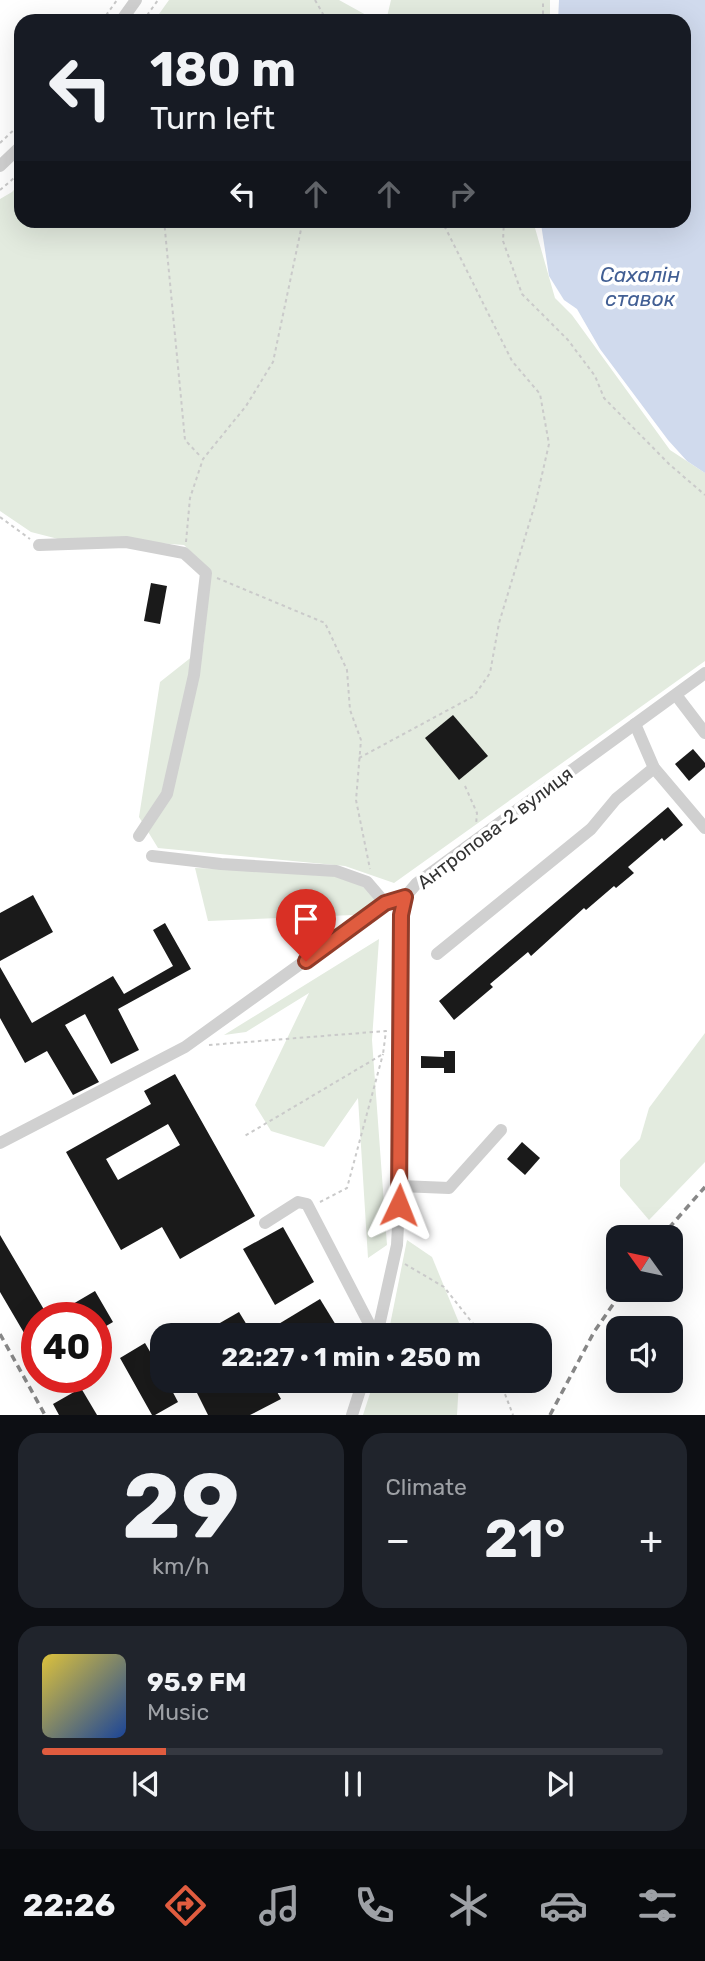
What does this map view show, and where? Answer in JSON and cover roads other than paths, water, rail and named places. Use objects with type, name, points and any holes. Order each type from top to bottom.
[{"type":"street","points":[[0,166],[14,153]]},
{"type":"street","points":[[39,545],[125,542],[184,553],[206,573],[194,675],[167,794],[139,836]]},
{"type":"street","name":"Антропова-2 вулиця","points":[[379,1323],[394,1258],[400,1186],[401,915],[405,897],[417,883],[705,673]]},
{"type":"street","points":[[676,695],[705,733]]},
{"type":"street","points":[[635,724],[654,768],[705,828]]},
{"type":"street","points":[[437,954],[592,829],[616,799],[654,768]]},
{"type":"street","points":[[152,856],[222,864],[336,871],[367,882],[385,903]]},
{"type":"street","points":[[0,1143],[185,1047],[385,903],[405,897]]},
{"type":"street","points":[[400,1186],[449,1188],[500,1130]]},
{"type":"street","points":[[265,1223],[298,1202],[307,1204],[370,1323]]},
{"type":"street","points":[[352,1415],[359,1393]]},
{"type":"water","name":"Сахалін ставок","points":[[559,0],[705,0],[705,473],[687,461],[668,440],[600,349],[577,309],[564,300],[549,276],[542,228],[691,228],[691,14],[558,14]]},
{"type":"railway","points":[[672,1225],[705,1187]]},
{"type":"railway","points":[[550,1415],[594,1332],[615,1302]]},
{"type":"railway","points":[[0,1334],[45,1415]]}]
